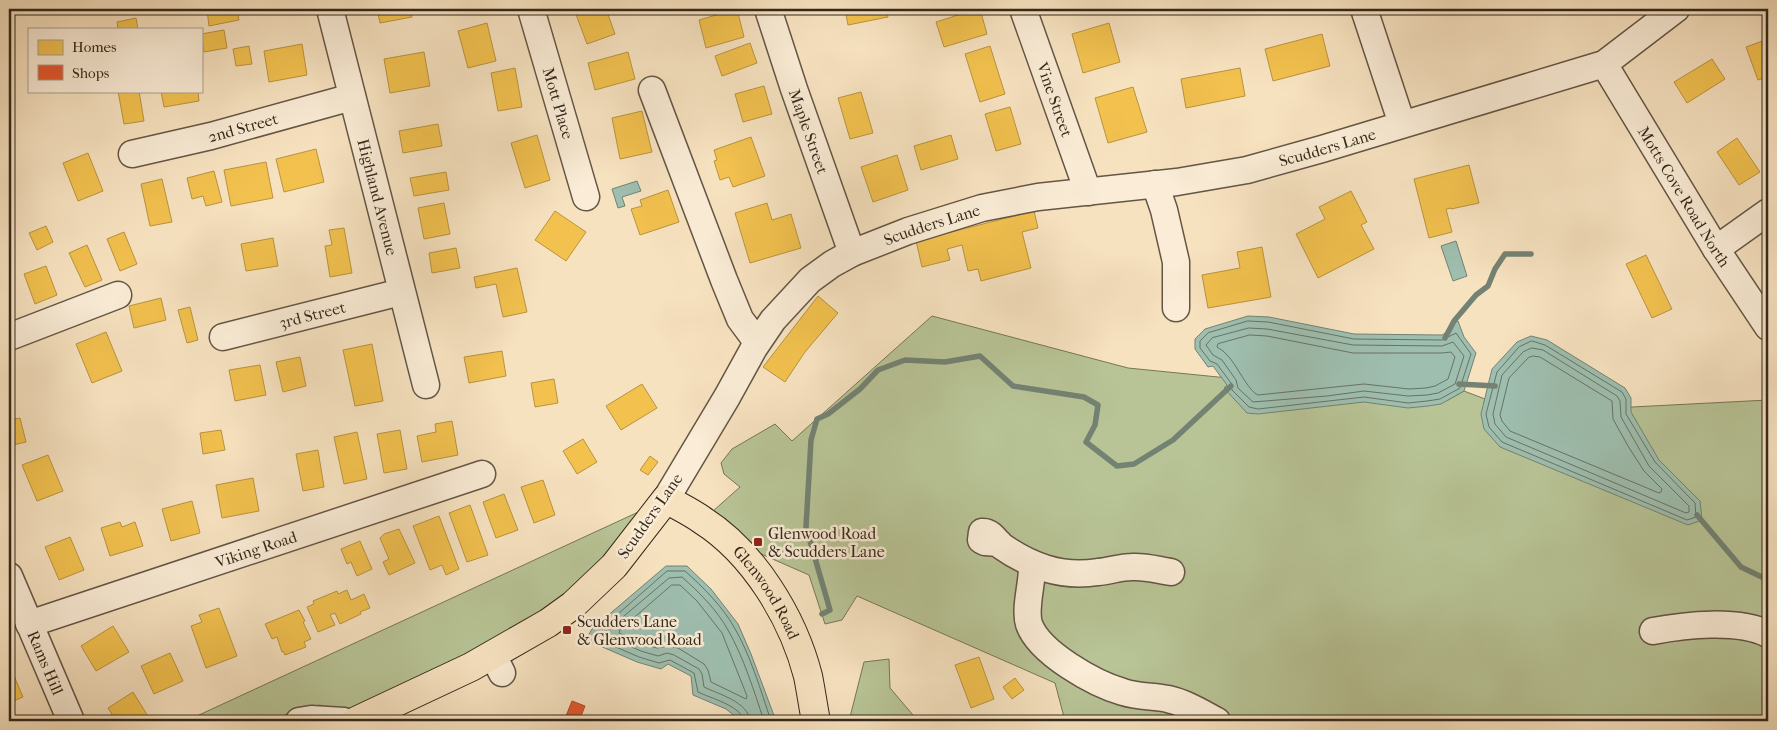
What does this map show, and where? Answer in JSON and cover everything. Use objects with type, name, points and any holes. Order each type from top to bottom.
[{"type":"main road","name":"Scudders Lane","points":[[356,721],[471,667],[497,664],[573,605],[614,566],[666,499]]},
{"type":"main road","name":"Glenwood Road","points":[[666,499],[703,520],[727,539],[750,563],[782,610],[794,636],[808,676],[816,721]]},
{"type":"street","name":"Highland Avenue","points":[[330,9],[426,385]]},
{"type":"street","name":"Mott Place","points":[[531,9],[586,197]]},
{"type":"street","name":"Maple Street","points":[[768,9],[852,253]]},
{"type":"street","name":"Vine Street","points":[[1022,9],[1088,192]]},
{"type":"street","points":[[1364,9],[1402,124]]},
{"type":"street","name":"Scudders Lane","points":[[666,499],[758,342],[773,320],[810,280],[832,264],[852,253],[908,231],[982,208],[1038,197],[1155,184],[1247,170],[1322,149],[1604,64],[1676,9]]},
{"type":"street","name":"Motts Cove Road North","points":[[1604,64],[1744,294],[1768,327]]},
{"type":"street","points":[[652,90],[740,319],[758,342]]},
{"type":"street","name":"2nd Street","points":[[132,154],[211,136],[352,97]]},
{"type":"street","points":[[1155,184],[1164,210],[1176,262],[1176,308]]},
{"type":"street","points":[[1716,249],[1768,212]]},
{"type":"street","name":"3rd Street","points":[[223,337],[401,292]]},
{"type":"street","points":[[9,337],[118,295]]},
{"type":"street","name":"Viking Road","points":[[29,624],[482,474]]},
{"type":"street","points":[[999,543],[1012,553],[1044,569],[1078,575],[1132,567],[1171,572]]},
{"type":"street","points":[[1032,564],[1028,618],[1033,633],[1043,645],[1062,661],[1102,684],[1123,692],[1176,701],[1217,721]]},
{"type":"street","name":"Rams Hill","points":[[9,576],[71,721]]},
{"type":"street","points":[[1653,631],[1692,626],[1721,625],[1750,628],[1768,634]]},
{"type":"street","points":[[299,721],[311,719],[344,721]]},
{"type":"green space","points":[[932,316],[1128,368],[1448,400],[1464,391],[1485,399],[1484,403],[1555,411],[1768,400],[1768,721],[1065,721],[1055,683],[857,596],[842,620],[825,624],[809,575],[727,539],[703,520],[740,487],[724,474],[721,463],[732,449],[775,424],[792,441]]},
{"type":"green space","points":[[647,508],[573,605],[356,721],[320,705],[269,721],[186,721]]},
{"type":"green space","points":[[889,659],[890,688],[918,721],[849,721],[864,662]]},
{"type":"water","points":[[637,181],[641,191],[622,197],[625,206],[618,208],[612,189]]},
{"type":"water","points":[[1456,241],[1467,276],[1453,281],[1441,246]]},
{"type":"water","points":[[1248,316],[1269,317],[1354,334],[1442,335],[1449,331],[1454,321],[1458,321],[1464,337],[1476,353],[1464,391],[1441,404],[1408,408],[1364,402],[1258,414],[1247,413],[1224,388],[1227,385],[1213,366],[1208,367],[1195,349],[1195,339],[1205,329]]},
{"type":"water","points":[[1531,336],[1547,340],[1625,388],[1631,398],[1631,412],[1659,460],[1700,501],[1702,520],[1688,525],[1500,447],[1484,429],[1481,414],[1492,369],[1517,342]]},
{"type":"water","points":[[666,566],[687,566],[711,589],[738,624],[776,721],[741,721],[726,709],[693,695],[691,676],[668,664],[661,669],[637,662],[591,642],[588,636],[592,629]]},
{"type":"building: Homes","points":[[237,9],[239,20],[209,26],[207,10]]},
{"type":"building: Homes","points":[[377,9],[410,9],[412,17],[380,23]]},
{"type":"building: Homes","points":[[574,9],[606,9],[615,34],[587,44]]},
{"type":"building: Homes","points":[[737,9],[744,37],[706,48],[699,20]]},
{"type":"building: Homes","points":[[845,9],[886,9],[888,17],[848,25]]},
{"type":"building: Homes","points":[[980,9],[987,34],[944,47],[936,22]]},
{"type":"building: Homes","points":[[136,18],[138,28],[118,28],[117,22]]},
{"type":"building: Homes","points":[[487,23],[496,61],[468,68],[458,31]]},
{"type":"building: Homes","points":[[1109,23],[1120,62],[1083,73],[1072,34]]},
{"type":"building: Homes","points":[[224,30],[227,48],[204,52],[202,34]]},
{"type":"building: Homes","points":[[1322,34],[1330,66],[1273,81],[1265,49]]},
{"type":"building: Homes","points":[[1768,39],[1768,77],[1758,80],[1746,47]]},
{"type":"building: Homes","points":[[750,43],[757,63],[722,76],[715,56]]},
{"type":"building: Homes","points":[[302,44],[307,75],[269,82],[264,51]]},
{"type":"building: Homes","points":[[249,46],[252,64],[236,66],[233,49]]},
{"type":"building: Homes","points":[[990,46],[1005,94],[980,102],[965,54]]},
{"type":"building: Homes","points":[[424,52],[430,86],[390,93],[384,59]]},
{"type":"building: Homes","points":[[628,52],[635,79],[595,90],[588,63]]},
{"type":"building: Homes","points":[[1712,59],[1725,79],[1687,103],[1674,82]]},
{"type":"building: Homes","points":[[515,68],[522,107],[498,111],[491,73]]},
{"type":"building: Homes","points":[[1240,68],[1245,96],[1186,108],[1181,79]]},
{"type":"building: Homes","points":[[764,86],[772,114],[743,122],[735,94]]},
{"type":"building: Homes","points":[[1133,87],[1147,132],[1108,143],[1095,98]]},
{"type":"building: Homes","points":[[118,92],[139,92],[144,121],[124,124]]},
{"type":"building: Homes","points":[[161,92],[198,92],[199,101],[164,107]]},
{"type":"building: Homes","points":[[861,92],[873,133],[850,139],[838,98]]},
{"type":"building: Homes","points":[[1010,107],[1021,144],[996,151],[985,114]]},
{"type":"building: Homes","points":[[642,111],[652,152],[620,159],[612,118]]},
{"type":"building: Homes","points":[[438,124],[442,146],[403,153],[399,131]]},
{"type":"building: Homes","points":[[537,135],[550,180],[525,188],[511,143]]},
{"type":"building: Homes","points":[[951,135],[958,159],[921,170],[914,146]]},
{"type":"building: Homes","points":[[751,137],[765,176],[733,187],[729,177],[720,180],[714,161],[717,160],[714,150]]},
{"type":"building: Homes","points":[[1737,138],[1760,172],[1739,185],[1717,152]]},
{"type":"building: Homes","points":[[316,149],[324,182],[284,192],[276,159]]},
{"type":"building: Homes","points":[[88,153],[103,191],[78,201],[63,163]]},
{"type":"building: Homes","points":[[897,155],[908,190],[873,202],[861,167]]},
{"type":"building: Homes","points":[[266,162],[273,198],[231,206],[224,170]]},
{"type":"building: Homes","points":[[1469,165],[1479,203],[1446,209],[1452,232],[1429,238],[1414,179]]},
{"type":"building: Homes","points":[[214,171],[222,202],[206,206],[203,196],[192,199],[187,178]]},
{"type":"building: Homes","points":[[446,172],[449,190],[414,196],[410,178]]},
{"type":"building: Homes","points":[[162,179],[172,222],[150,226],[141,184]]},
{"type":"building: Homes","points":[[668,190],[679,222],[640,235],[631,209],[642,206],[640,200]]},
{"type":"building: Homes","points":[[1351,191],[1367,222],[1361,225],[1374,249],[1318,278],[1296,234],[1325,219],[1319,207]]},
{"type":"building: Homes","points":[[444,203],[450,234],[424,239],[418,208]]},
{"type":"building: Homes","points":[[767,203],[772,220],[791,214],[801,248],[750,263],[735,213]]},
{"type":"building: Homes","points":[[555,211],[586,232],[566,261],[535,240]]},
{"type":"building: Homes","points":[[1034,211],[1038,228],[1022,232],[1031,268],[981,281],[978,269],[968,271],[962,245],[947,249],[950,260],[922,267],[916,241]]},
{"type":"building: Homes","points":[[46,226],[53,242],[37,250],[29,233]]},
{"type":"building: Homes","points":[[344,228],[352,273],[330,277],[325,246],[332,245],[329,230]]},
{"type":"building: Homes","points":[[124,232],[137,264],[120,271],[107,239]]},
{"type":"building: Homes","points":[[273,238],[278,266],[246,271],[241,244]]},
{"type":"building: Homes","points":[[87,245],[102,280],[85,287],[69,253]]},
{"type":"building: Homes","points":[[1262,247],[1271,297],[1208,308],[1202,275],[1240,268],[1237,252]]},
{"type":"building: Homes","points":[[456,248],[460,268],[432,273],[429,253]]},
{"type":"building: Homes","points":[[1646,255],[1672,309],[1652,318],[1626,264]]},
{"type":"building: Homes","points":[[46,266],[57,295],[35,304],[24,274]]},
{"type":"building: Homes","points":[[517,268],[527,312],[503,317],[496,284],[476,288],[474,277]]},
{"type":"building: Homes","points":[[818,296],[838,313],[805,352],[785,382],[763,367]]},
{"type":"building: Homes","points":[[161,298],[166,320],[134,328],[129,306]]},
{"type":"building: Homes","points":[[190,307],[198,340],[187,343],[178,310]]},
{"type":"building: Homes","points":[[106,332],[122,371],[92,383],[76,344]]},
{"type":"building: Homes","points":[[372,344],[383,401],[355,406],[343,350]]},
{"type":"building: Homes","points":[[502,351],[506,376],[469,383],[464,357]]},
{"type":"building: Homes","points":[[300,357],[306,386],[283,392],[276,362]]},
{"type":"building: Homes","points":[[260,365],[266,395],[235,401],[229,370]]},
{"type":"building: Homes","points":[[554,379],[558,403],[535,407],[531,383]]},
{"type":"building: Homes","points":[[642,384],[657,408],[621,430],[606,406]]},
{"type":"building: Homes","points":[[20,418],[26,442],[9,446],[9,420]]},
{"type":"building: Homes","points":[[452,421],[458,455],[422,462],[417,436],[436,432],[435,424]]},
{"type":"building: Homes","points":[[221,430],[225,450],[203,454],[200,433]]},
{"type":"building: Homes","points":[[400,430],[407,469],[384,473],[377,434]]},
{"type":"building: Homes","points":[[357,432],[367,479],[344,484],[334,437]]},
{"type":"building: Homes","points":[[583,439],[597,462],[577,474],[563,451]]},
{"type":"building: Homes","points":[[318,450],[324,487],[303,491],[296,454]]},
{"type":"building: Homes","points":[[48,455],[63,491],[37,501],[22,465]]},
{"type":"building: Homes","points":[[650,456],[658,462],[648,475],[640,470]]},
{"type":"building: Homes","points":[[253,478],[259,511],[222,518],[216,485]]},
{"type":"building: Homes","points":[[543,480],[555,515],[534,523],[521,487]]},
{"type":"building: Homes","points":[[504,494],[518,530],[496,538],[483,502]]},
{"type":"building: Homes","points":[[192,501],[200,533],[171,541],[162,509]]},
{"type":"building: Homes","points":[[470,505],[488,555],[467,562],[449,513]]},
{"type":"building: Homes","points":[[439,516],[459,569],[446,575],[442,565],[430,570],[413,526]]},
{"type":"building: Homes","points":[[120,522],[122,527],[135,522],[143,546],[110,556],[101,528]]},
{"type":"building: Homes","points":[[399,529],[415,563],[389,575],[383,562],[389,559],[380,538],[384,534]]},
{"type":"building: Homes","points":[[70,537],[84,570],[59,580],[45,547]]},
{"type":"building: Homes","points":[[360,541],[372,569],[357,576],[351,562],[347,564],[341,549]]},
{"type":"building: Homes","points":[[347,590],[351,600],[364,594],[370,608],[340,624],[335,613],[330,615],[335,625],[318,632],[307,607],[314,604],[313,601],[337,591],[338,594]]},
{"type":"building: Homes","points":[[219,608],[237,656],[206,668],[191,626],[202,622],[199,615]]},
{"type":"building: Homes","points":[[299,610],[311,639],[304,642],[306,647],[285,655],[282,652],[277,637],[272,639],[265,624]]},
{"type":"building: Homes","points":[[113,626],[129,652],[96,671],[81,646]]},
{"type":"building: Homes","points":[[170,653],[183,681],[154,694],[141,666]]},
{"type":"building: Homes","points":[[979,657],[994,699],[971,708],[955,665]]},
{"type":"building: Homes","points":[[9,664],[23,697],[9,703]]},
{"type":"building: Homes","points":[[1015,678],[1024,690],[1012,699],[1003,687]]},
{"type":"building: Homes","points":[[133,692],[151,721],[116,721],[108,708]]},
{"type":"building: Shops","points":[[572,701],[585,706],[579,721],[564,721]]},
{"type":"waterway","points":[[1445,338],[1454,321],[1476,295],[1488,286],[1495,269],[1505,254],[1531,254]]},
{"type":"waterway","points":[[822,614],[830,610],[806,527],[811,440],[817,419],[828,414],[860,389],[878,370],[905,360],[945,362],[980,356],[1013,386],[1084,397],[1098,405],[1095,425],[1086,442],[1117,466],[1134,464],[1173,440],[1231,386]]},
{"type":"waterway","points":[[1459,384],[1495,386]]},
{"type":"waterway","points":[[1697,515],[1741,567],[1768,580]]},
{"type":"place","name":"Glenwood Road & Scudders Lane","points":[[758,542]]},
{"type":"place","name":"Scudders Lane & Glenwood Road","points":[[567,630]]}]
